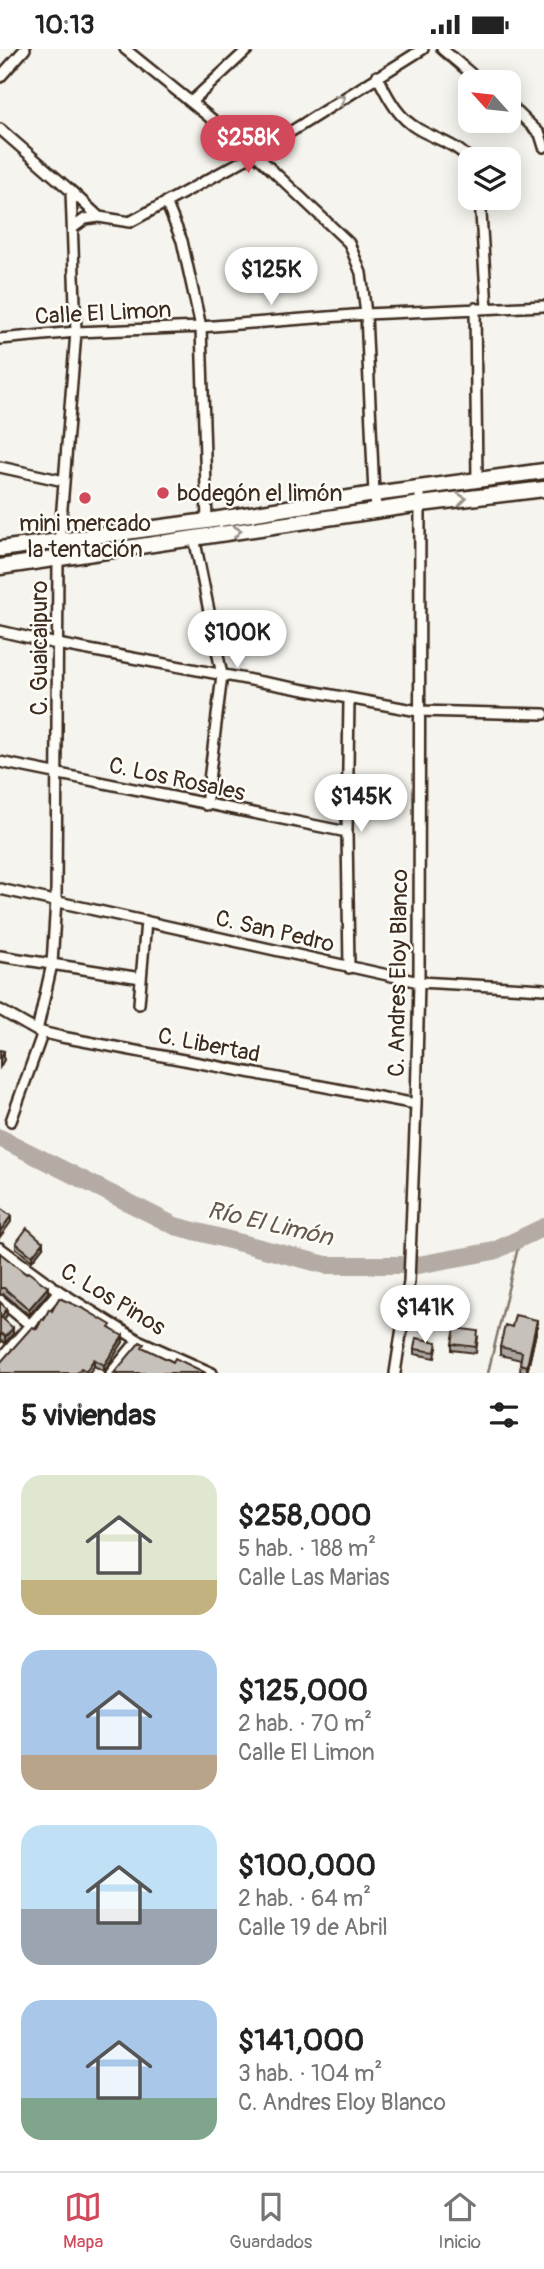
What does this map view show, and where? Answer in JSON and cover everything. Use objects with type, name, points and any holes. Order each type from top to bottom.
[{"type":"main road","points":[[0,549],[544,471]]},
{"type":"main road","points":[[0,567],[421,504],[544,489]]},
{"type":"street","points":[[0,77],[25,49]]},
{"type":"street","points":[[125,49],[255,154],[349,243],[361,273],[366,314],[377,511]]},
{"type":"street","points":[[191,102],[248,49]]},
{"type":"street","points":[[74,227],[85,219],[99,217],[130,222],[255,154],[423,49]]},
{"type":"street","points":[[442,49],[467,70]]},
{"type":"street","points":[[377,76],[397,113],[417,128],[458,148]]},
{"type":"street","points":[[522,117],[540,134],[544,147]]},
{"type":"street","points":[[0,129],[99,217]]},
{"type":"street","name":"C. Guaicaipuro","points":[[11,1121],[40,1032],[52,964],[58,774],[58,558],[76,332],[71,191]]},
{"type":"street","points":[[166,202],[182,240],[201,327],[207,521]]},
{"type":"street","points":[[481,210],[486,308]]},
{"type":"street","name":"Calle El Limon","points":[[0,339],[366,314],[544,306]]},
{"type":"street","points":[[475,308],[477,480]]},
{"type":"street","points":[[0,467],[64,481]]},
{"type":"street","name":"C. Andres Eloy Blanco","points":[[395,1373],[409,1282],[416,1104],[419,982],[420,488]]},
{"type":"street","points":[[194,537],[222,675],[206,805]]},
{"type":"street","points":[[0,631],[349,700],[418,711],[544,714]]},
{"type":"street","points":[[349,700],[346,832],[349,968]]},
{"type":"street","name":"C. Los Rosales","points":[[0,762],[346,832]]},
{"type":"street","name":"C. San Pedro","points":[[0,889],[419,982],[544,989]]},
{"type":"street","points":[[139,1004],[146,921]]},
{"type":"street","points":[[0,956],[141,978]]},
{"type":"street","name":"C. Libertad","points":[[0,1010],[40,1032],[416,1104]]},
{"type":"street","name":"C. Los Pinos","points":[[0,1248],[59,1291],[138,1340],[212,1373]]},
{"type":"street","points":[[0,1360],[59,1291]]},
{"type":"street","points":[[0,1300],[30,1325]]},
{"type":"street","points":[[111,1373],[138,1340]]},
{"type":"building","points":[[0,1208],[11,1216],[0,1231]]},
{"type":"building","points":[[27,1228],[43,1242],[32,1256],[16,1243]]},
{"type":"building","points":[[0,1253],[26,1274],[28,1272],[48,1287],[29,1309],[4,1288],[0,1288]]},
{"type":"building","points":[[59,1298],[111,1325],[109,1328],[123,1336],[104,1365],[94,1359],[86,1371],[81,1368],[77,1373],[0,1373],[0,1363],[32,1327],[37,1329]]},
{"type":"building","points":[[0,1302],[7,1309],[1,1317],[13,1328],[5,1337],[2,1334],[0,1337]]},
{"type":"building","points":[[515,1315],[537,1320],[527,1366],[520,1364],[522,1352],[500,1347],[505,1325],[512,1327]]},
{"type":"building","points":[[455,1328],[478,1331],[476,1347],[452,1344]]},
{"type":"building","points":[[416,1338],[437,1342],[435,1352],[414,1349]]},
{"type":"building","points":[[140,1342],[144,1344],[142,1347],[173,1362],[175,1358],[206,1373],[114,1373]]},
{"type":"waterway","name":"Río El Limón","points":[[0,1138],[175,1226],[326,1265],[418,1265],[494,1251],[544,1227]]},
{"type":"waterway","points":[[488,1373],[520,1239]]},
{"type":"place","name":"bodegón el limón","points":[[163,493]]},
{"type":"place","name":"mini mercado la tentación","points":[[85,498]]}]
